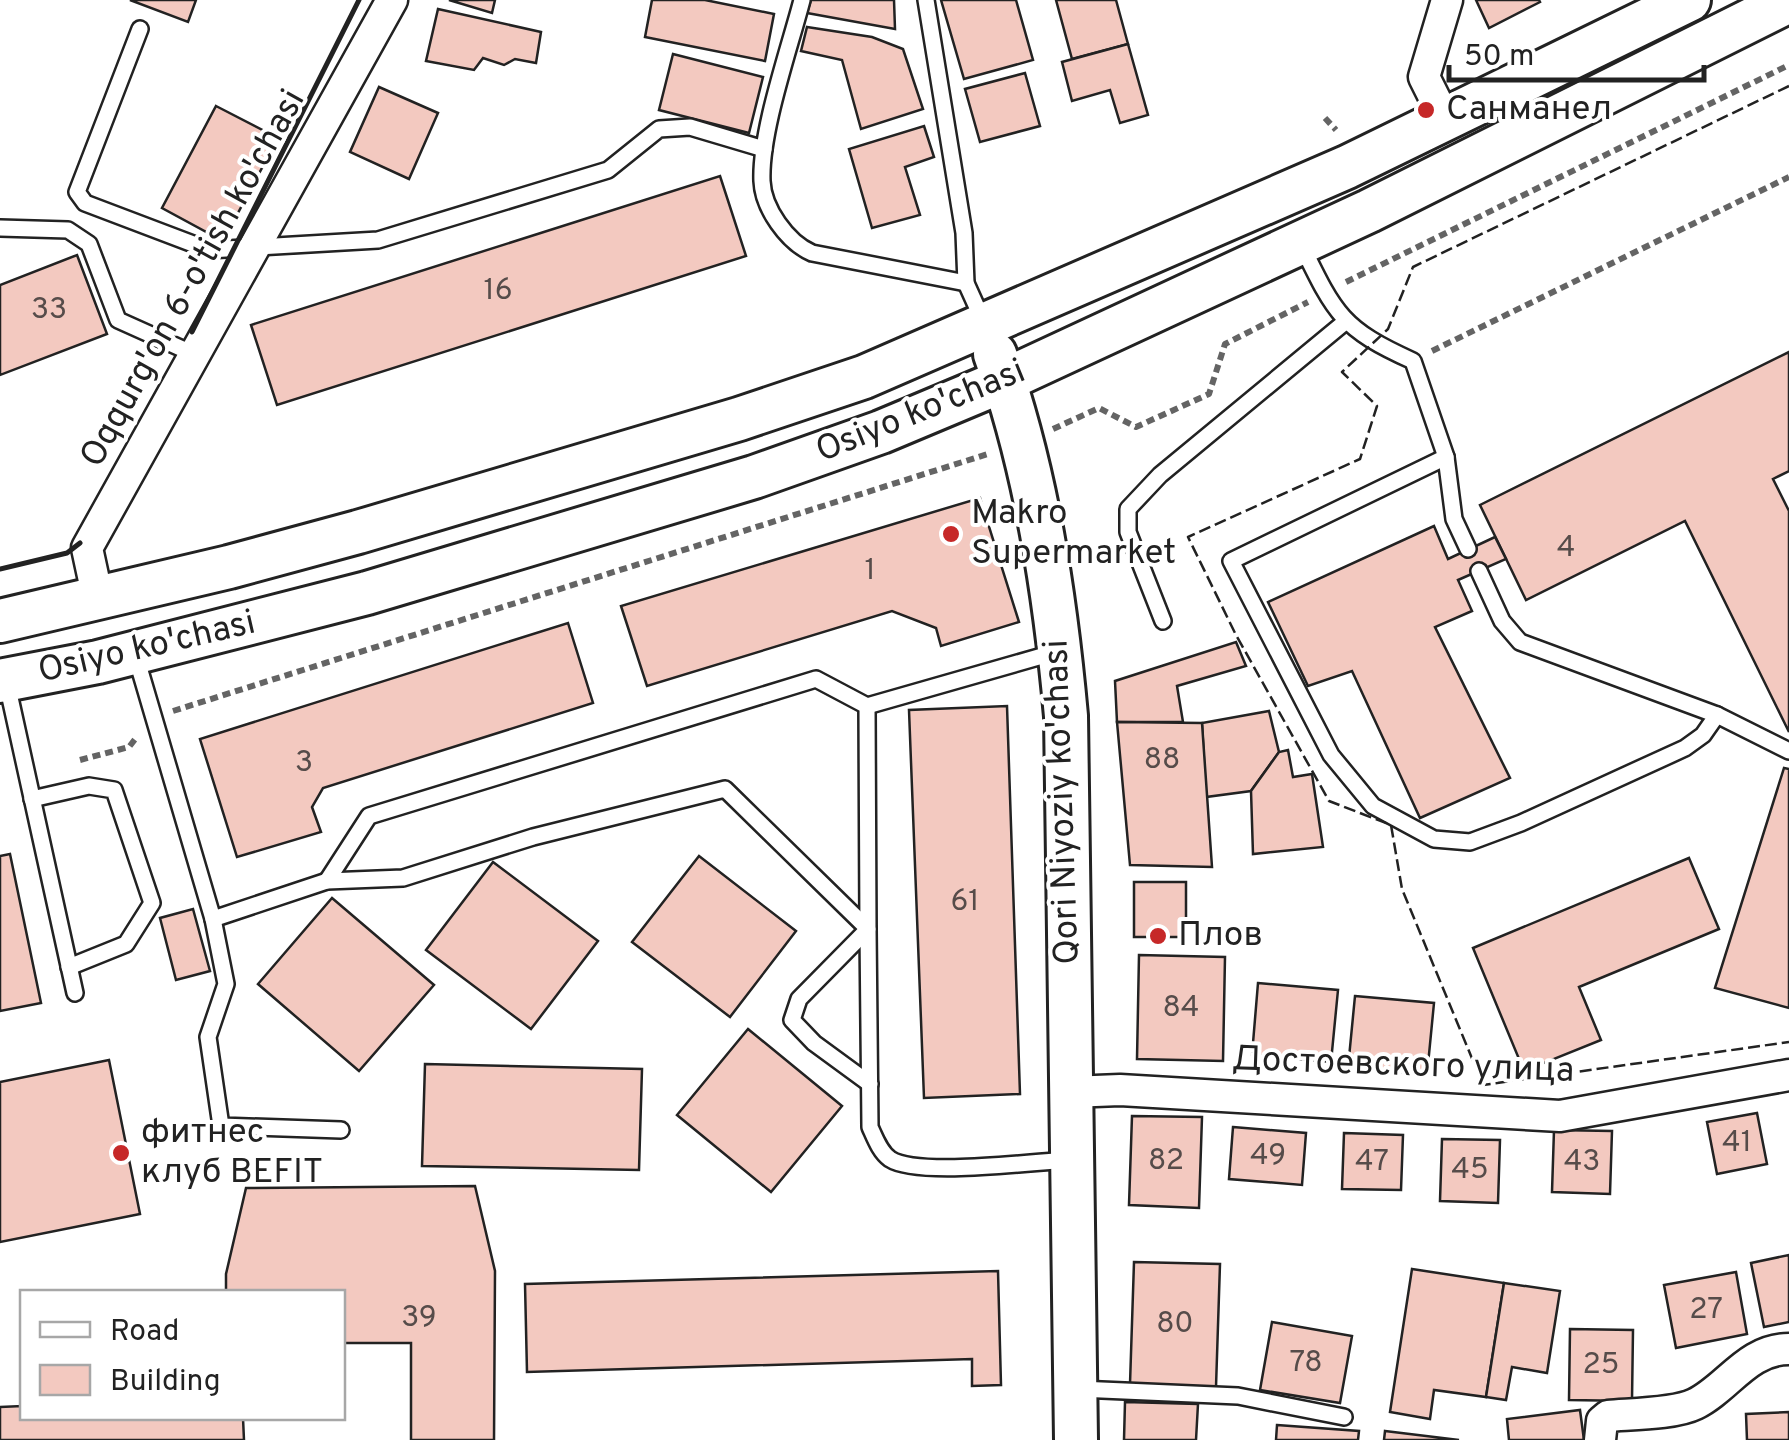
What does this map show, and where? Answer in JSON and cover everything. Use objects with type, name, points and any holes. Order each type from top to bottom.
[{"type":"main road","name":"Osiyo ko'chasi","points":[[0,621],[358,532],[738,419],[864,377],[1279,197],[1689,0]]},
{"type":"main road","name":"Osiyo ko'chasi","points":[[3,681],[135,653],[367,592],[754,477],[881,432],[1004,380],[1300,242],[1789,2]]},
{"type":"main road","points":[[1444,119],[1465,163]]},
{"type":"main road","points":[[1279,197],[1300,242]]},
{"type":"main road","name":"Qori Niyoziy ko'chasi","points":[[986,326],[1034,494],[1060,651],[1066,716],[1076,1440]]},
{"type":"street","name":"Oqqurg'on 6-o'tish ko'chasi","points":[[98,599],[88,548],[392,0]]},
{"type":"street","points":[[1444,119],[1424,77],[1447,0]]},
{"type":"street","name":"Достоевского улица","points":[[1070,1092],[1120,1090],[1560,1116],[1789,1074]]},
{"type":"street","points":[[1600,1440],[1602,1421],[1608,1416],[1694,1405],[1745,1364],[1789,1348]]},
{"type":"lane","points":[[802,0],[764,149],[762,183],[768,208],[800,248],[812,253],[966,283]]},
{"type":"lane","name":"Qori Niyoziy ko'chasi","points":[[926,0],[964,233],[966,283],[986,326]]},
{"type":"lane","points":[[140,28],[77,192],[85,204],[209,250],[378,240],[608,170],[659,129],[690,128],[764,149]]},
{"type":"lane","points":[[0,228],[68,230],[88,244],[118,320],[196,355]]},
{"type":"lane","points":[[1300,242],[1324,292],[1345,322],[1374,343],[1413,361],[1446,457],[1454,519],[1468,549]]},
{"type":"lane","points":[[1163,622],[1128,532],[1128,509],[1160,475],[1345,322]]},
{"type":"lane","points":[[1446,457],[1230,561],[1330,755],[1373,806],[1434,840],[1470,842],[1685,748],[1702,735],[1716,715]]},
{"type":"lane","points":[[1478,571],[1502,621],[1520,642],[1716,715],[1789,751]]},
{"type":"lane","points":[[327,881],[368,816],[816,679],[867,706],[1060,651]]},
{"type":"lane","points":[[135,653],[213,919],[226,984],[208,1036],[221,1126],[341,1130]]},
{"type":"lane","points":[[3,681],[74,993]]},
{"type":"lane","points":[[867,706],[870,1127],[877,1144],[890,1159],[914,1168],[1072,1160]]},
{"type":"lane","points":[[32,799],[89,786],[114,790],[152,903],[126,944],[69,967]]},
{"type":"lane","points":[[213,919],[327,881],[403,878],[533,838],[726,790],[868,929]]},
{"type":"lane","points":[[868,929],[799,999],[792,1020],[814,1043],[870,1084]]},
{"type":"lane","points":[[1075,1389],[1238,1396],[1344,1417]]},
{"type":"path","points":[[1325,118],[1334,131]]},
{"type":"path","points":[[1413,361],[1789,177]]},
{"type":"path","points":[[26,774],[128,747],[153,717]]},
{"type":"building","points":[[130,0],[196,0],[188,22]]},
{"type":"building","points":[[449,0],[495,0],[492,13]]},
{"type":"building","points":[[652,0],[705,0],[774,14],[765,61],[645,37]]},
{"type":"building","points":[[811,0],[894,0],[895,29],[807,13]]},
{"type":"building","points":[[941,0],[1016,0],[1033,60],[964,79]]},
{"type":"building","points":[[1056,0],[1116,0],[1128,44],[1072,59]]},
{"type":"building","points":[[1476,0],[1539,0],[1540,2],[1489,28]]},
{"type":"building","points":[[438,9],[541,32],[536,63],[515,59],[504,65],[483,58],[474,70],[426,61]]},
{"type":"building","points":[[807,27],[872,37],[903,49],[923,109],[861,129],[842,60],[801,51]]},
{"type":"building","points":[[1128,44],[1148,115],[1120,123],[1110,90],[1072,101],[1062,62]]},
{"type":"building","points":[[673,54],[763,77],[749,133],[659,110]]},
{"type":"building","points":[[1025,73],[1040,126],[980,142],[965,89]]},
{"type":"building","points":[[379,87],[438,113],[409,179],[350,152]]},
{"type":"building","points":[[216,106],[278,138],[223,241],[162,208]]},
{"type":"building","points":[[924,126],[934,157],[905,167],[920,215],[872,228],[849,149]]},
{"type":"building","points":[[720,176],[746,256],[277,405],[251,325]]},
{"type":"building","points":[[77,255],[107,334],[0,375],[0,285]]},
{"type":"building","points":[[1789,352],[1789,471],[1773,479],[1789,511],[1789,732],[1685,521],[1526,600],[1480,505]]},
{"type":"building","points":[[980,498],[1019,622],[941,646],[936,628],[892,611],[647,686],[621,606]]},
{"type":"building","points":[[1434,526],[1448,559],[1495,537],[1506,559],[1458,580],[1472,611],[1435,627],[1510,778],[1420,818],[1352,671],[1308,686],[1268,602]]},
{"type":"building","points":[[568,623],[593,703],[323,788],[312,807],[321,832],[237,857],[200,739]]},
{"type":"building","points":[[1236,642],[1246,666],[1177,686],[1183,722],[1117,722],[1115,681]]},
{"type":"building","points":[[1007,706],[1020,1094],[924,1098],[909,710]]},
{"type":"building","points":[[1269,711],[1279,752],[1251,791],[1206,797],[1202,723]]},
{"type":"building","points":[[1117,722],[1202,723],[1212,867],[1130,865]]},
{"type":"building","points":[[1288,750],[1293,777],[1312,774],[1323,847],[1253,854],[1251,791],[1279,752]]},
{"type":"building","points":[[1784,768],[1789,769],[1789,1008],[1715,988]]},
{"type":"building","points":[[10,854],[41,1003],[0,1011],[0,856]]},
{"type":"building","points":[[699,856],[796,931],[730,1017],[632,942]]},
{"type":"building","points":[[1689,858],[1719,929],[1579,987],[1601,1040],[1524,1071],[1473,948]]},
{"type":"building","points":[[493,862],[598,941],[531,1029],[426,950]]},
{"type":"building","points":[[1134,882],[1186,882],[1186,937],[1134,937]]},
{"type":"building","points":[[332,898],[434,985],[359,1071],[258,984]]},
{"type":"building","points":[[193,909],[210,971],[176,980],[160,918]]},
{"type":"building","points":[[1139,955],[1225,957],[1223,1061],[1137,1059]]},
{"type":"building","points":[[1258,983],[1338,990],[1331,1062],[1252,1055]]},
{"type":"building","points":[[1355,996],[1434,1003],[1427,1075],[1348,1068]]},
{"type":"building","points":[[748,1029],[842,1106],[771,1192],[677,1115]]},
{"type":"building","points":[[109,1060],[140,1214],[0,1242],[0,1082]]},
{"type":"building","points":[[425,1064],[642,1069],[639,1170],[422,1166]]},
{"type":"building","points":[[1757,1113],[1767,1164],[1717,1174],[1707,1122]]},
{"type":"building","points":[[1132,1116],[1202,1117],[1199,1208],[1129,1205]]},
{"type":"building","points":[[1233,1127],[1306,1133],[1302,1185],[1229,1179]]},
{"type":"building","points":[[1554,1130],[1612,1131],[1610,1194],[1552,1192]]},
{"type":"building","points":[[1344,1133],[1403,1135],[1401,1190],[1342,1189]]},
{"type":"building","points":[[1442,1139],[1500,1140],[1498,1203],[1440,1201]]},
{"type":"building","points":[[475,1186],[495,1271],[494,1440],[411,1440],[411,1343],[345,1343],[345,1290],[226,1290],[226,1274],[246,1188]]},
{"type":"building","points":[[1789,1255],[1789,1322],[1764,1327],[1751,1263]]},
{"type":"building","points":[[1134,1262],[1220,1264],[1216,1387],[1130,1384]]},
{"type":"building","points":[[1412,1269],[1504,1283],[1486,1397],[1434,1390],[1430,1419],[1390,1412]]},
{"type":"building","points":[[998,1271],[1001,1385],[972,1386],[972,1359],[527,1372],[525,1284]]},
{"type":"building","points":[[1736,1272],[1747,1334],[1676,1348],[1664,1285]]},
{"type":"building","points":[[1504,1283],[1560,1291],[1547,1373],[1512,1367],[1506,1400],[1486,1397]]},
{"type":"building","points":[[1272,1322],[1352,1336],[1340,1403],[1260,1390]]},
{"type":"building","points":[[1570,1329],[1633,1330],[1632,1401],[1569,1400]]},
{"type":"building","points":[[1125,1402],[1198,1404],[1196,1440],[1124,1440]]},
{"type":"building","points":[[20,1406],[20,1420],[243,1420],[244,1440],[0,1440],[0,1407]]},
{"type":"building","points":[[1580,1410],[1584,1440],[1509,1440],[1507,1419]]},
{"type":"building","points":[[1789,1412],[1789,1440],[1747,1440],[1746,1414]]},
{"type":"building","points":[[1277,1425],[1359,1431],[1358,1440],[1276,1440]]},
{"type":"building","points":[[1385,1431],[1459,1440],[1384,1440]]},
{"type":"fence","points":[[1789,86],[1413,267],[1388,329],[1342,372],[1377,406],[1360,459],[1188,537],[1236,635],[1329,801],[1391,825],[1402,889],[1483,1085],[1789,1042]]},
{"type":"wall","points":[[192,332],[359,0]]},
{"type":"wall","points":[[0,569],[67,553],[80,543]]},
{"type":"place","name":"Санманел","points":[[1426,110]]},
{"type":"place","name":"Makro Supermarket","points":[[951,534]]},
{"type":"place","name":"Плов","points":[[1158,936]]},
{"type":"place","name":"фитнес клуб BEFIT","points":[[121,1153]]}]
